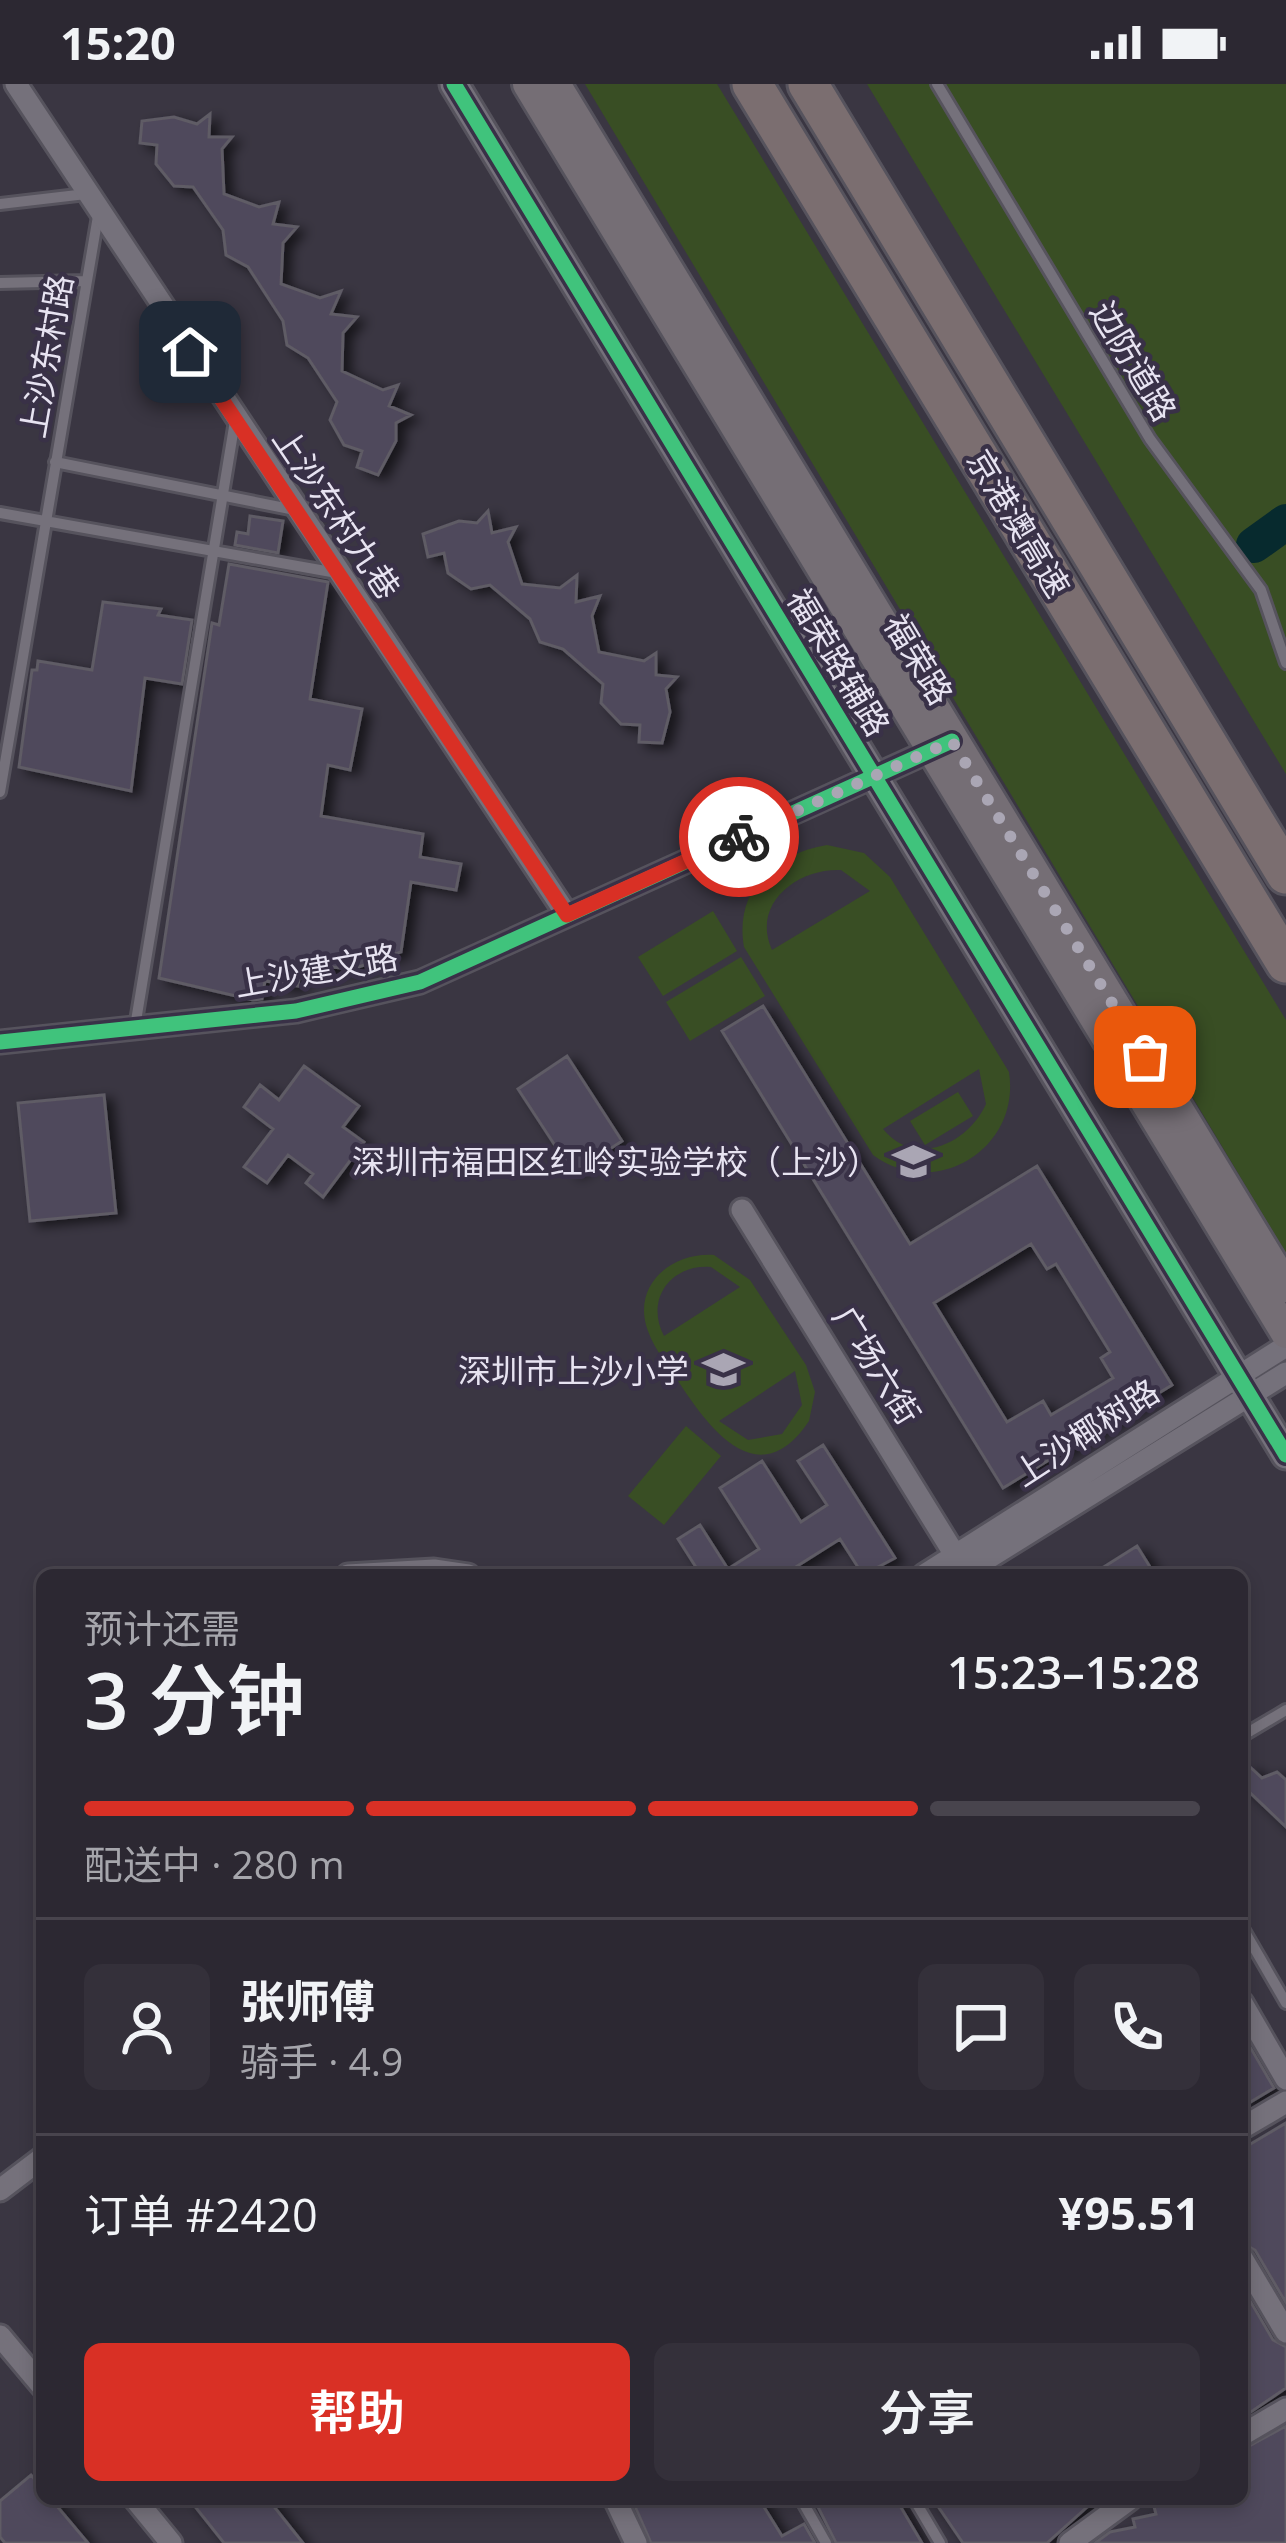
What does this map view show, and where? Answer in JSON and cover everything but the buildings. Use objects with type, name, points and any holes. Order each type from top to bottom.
[{"type":"highway","name":"京港澳高速","points":[[752,84],[1286,963]]},
{"type":"highway","name":"京港澳高速","points":[[808,84],[1286,874]]},
{"type":"main road","name":"福荣路","points":[[528,84],[1286,1288]]},
{"type":"main road","name":"福荣路","points":[[555,84],[1286,1333]]},
{"type":"street","name":"上沙东村九巷","points":[[16,84],[567,915]]},
{"type":"street","name":"福荣路辅路","points":[[454,84],[1286,1455]]},
{"type":"street","points":[[472,114],[474,84]]},
{"type":"street","name":"上沙建文路","points":[[0,1042],[296,1011],[380,994],[451,969],[942,745]]},
{"type":"street","name":"广场六街","points":[[742,1210],[958,1565]]},
{"type":"street","name":"上沙椰树路","points":[[958,1565],[987,1568],[1244,1385],[1286,1346]]},
{"type":"street","name":"上沙椰树路","points":[[958,1565],[1244,1385],[1286,1373]]},
{"type":"street","points":[[1248,2013],[1286,2079]]},
{"type":"street","points":[[1248,2124],[1286,2102]]},
{"type":"street","points":[[0,2190],[36,2163]]},
{"type":"street","points":[[1248,2268],[1286,2332]]},
{"type":"street","points":[[0,2336],[36,2379]]},
{"type":"street","points":[[1248,2431],[1286,2409]]},
{"type":"street","points":[[140,2505],[171,2543]]},
{"type":"street","points":[[619,2505],[636,2543]]},
{"type":"street","points":[[1070,2543],[1122,2505]]},
{"type":"lane","name":"边防道路","points":[[937,84],[1150,440],[1261,590],[1286,663]]},
{"type":"lane","points":[[0,204],[92,204]]},
{"type":"lane","name":"上沙东村路","points":[[0,792],[85,281],[92,204]]},
{"type":"lane","points":[[0,284],[85,281]]},
{"type":"lane","points":[[135,1027],[236,421]]},
{"type":"lane","points":[[55,462],[295,510]]},
{"type":"lane","points":[[0,513],[337,573]]},
{"type":"lane","points":[[1248,1732],[1286,1710]]},
{"type":"lane","points":[[1248,1938],[1286,2003]]},
{"type":"lane","points":[[804,2505],[826,2543]]},
{"type":"lane","points":[[918,2505],[940,2543]]},
{"type":"green space","points":[[585,84],[717,84],[1286,1020],[1286,1253]]},
{"type":"green space","points":[[867,84],[1286,84],[1286,774]]},
{"type":"green space","points":[[827,845],[864,853],[890,877],[1009,1072],[1009,1100],[1002,1124],[969,1160],[922,1172],[897,1168],[873,1155],[744,947],[745,908],[752,892],[775,866]],"holes":[[[841,870],[870,891],[772,950],[768,918],[782,892],[809,875]],[[979,1069],[986,1104],[954,1140],[925,1149],[910,1147],[883,1129]]]},
{"type":"green space","points":[[713,911],[737,951],[663,996],[638,957]]},
{"type":"green space","points":[[741,957],[765,996],[690,1041],[666,1002]]},
{"type":"green space","points":[[958,1092],[973,1116],[925,1145],[910,1121]]},
{"type":"green space","points":[[714,1255],[750,1280],[806,1365],[815,1392],[809,1421],[791,1442],[773,1453],[739,1449],[723,1437],[694,1405],[648,1331],[644,1315],[650,1286],[670,1266]],"holes":[[[711,1267],[740,1287],[664,1336],[658,1310],[665,1287],[684,1271]],[[795,1371],[802,1405],[782,1434],[748,1440],[719,1421]]]},
{"type":"green space","points":[[686,1426],[721,1456],[664,1525],[628,1496]]},
{"type":"waterway","points":[[1254,545],[1286,522]]},
{"type":"cycle path","points":[[454,84],[1286,1455]]},
{"type":"cycle path","points":[[0,1042],[296,1011],[420,982],[952,741]]},
{"type":"way so far","points":[[739,837],[952,741],[1145,1057]]},
{"type":"place","name":"深圳市福田区红岭实验学校（上沙）","points":[[914,1161]]},
{"type":"place","name":"深圳市上沙小学","points":[[723,1370]]},
{"type":"route","points":[[190,352],[567,915],[739,837]]}]
